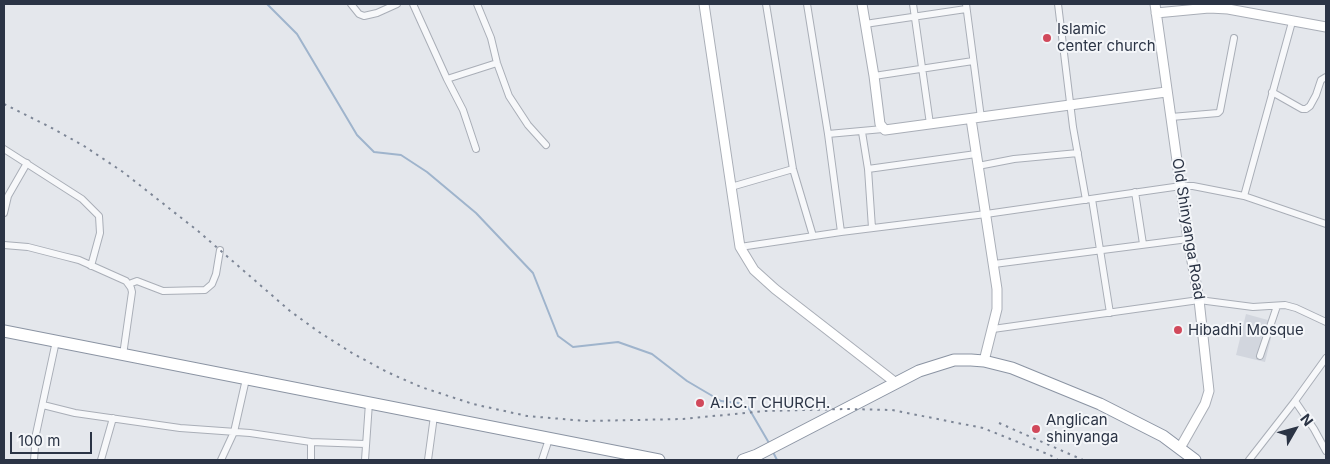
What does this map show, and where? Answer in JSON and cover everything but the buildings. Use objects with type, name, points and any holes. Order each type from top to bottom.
[{"type":"highway","points":[[4,331],[659,460]]},
{"type":"highway","points":[[743,460],[757,455],[896,382],[928,368],[954,360],[984,361],[1012,368],[1100,404],[1163,436],[1195,460]]},
{"type":"street","points":[[351,4],[359,14],[364,16],[377,13],[397,4]]},
{"type":"street","points":[[414,4],[447,79],[463,110],[476,149]]},
{"type":"street","points":[[478,4],[509,96],[519,113],[546,145]]},
{"type":"street","points":[[704,4],[740,247],[754,270],[896,382]]},
{"type":"street","points":[[766,4],[793,169],[813,236]]},
{"type":"street","points":[[807,4],[828,134],[841,232]]},
{"type":"street","points":[[862,4],[880,124],[883,129]]},
{"type":"street","points":[[913,4],[930,124]]},
{"type":"street","points":[[1058,4],[1078,153],[1101,250],[1110,313]]},
{"type":"street","points":[[865,24],[966,6],[981,118]]},
{"type":"street","points":[[1155,8],[1209,8],[1248,12],[1292,22],[1326,27]]},
{"type":"street","name":"Old Shinyanga Road","points":[[1155,8],[1188,239],[1199,300],[1209,391],[1202,411],[1180,448]]},
{"type":"street","points":[[1244,196],[1292,22]]},
{"type":"street","points":[[1171,116],[1218,113],[1234,38]]},
{"type":"street","points":[[874,76],[973,61]]},
{"type":"street","points":[[447,79],[497,63]]},
{"type":"street","points":[[1272,92],[1306,109],[1310,106],[1322,80],[1326,77]]},
{"type":"street","points":[[828,134],[883,129],[891,130],[1166,92]]},
{"type":"street","points":[[971,119],[997,289],[997,309],[984,361]]},
{"type":"street","points":[[862,132],[868,169],[872,228]]},
{"type":"street","points":[[4,149],[82,199],[99,216],[100,233],[91,266]]},
{"type":"street","points":[[978,166],[1078,153]]},
{"type":"street","points":[[868,169],[976,154]]},
{"type":"street","points":[[4,213],[8,196],[27,163]]},
{"type":"street","points":[[731,187],[793,169]]},
{"type":"street","points":[[740,247],[1181,186],[1193,186],[1244,196],[1326,224]]},
{"type":"street","points":[[1135,192],[1142,244]]},
{"type":"street","points":[[994,264],[1188,239]]},
{"type":"street","points":[[4,245],[28,247],[71,258],[122,279],[129,284],[132,292],[124,355]]},
{"type":"street","points":[[129,284],[137,282],[163,291],[205,290],[212,284],[216,274],[220,250]]},
{"type":"street","points":[[993,329],[1199,300],[1253,307],[1285,305],[1326,322]]},
{"type":"street","points":[[1260,356],[1277,306]]},
{"type":"street","points":[[34,460],[36,434],[56,342]]},
{"type":"street","points":[[1249,460],[1326,358]]},
{"type":"street","points":[[221,460],[234,432],[246,379]]},
{"type":"street","points":[[1295,401],[1326,451]]},
{"type":"street","points":[[365,460],[369,403]]},
{"type":"street","points":[[43,406],[75,413],[180,428],[234,432],[311,442],[365,444]]},
{"type":"street","points":[[428,460],[434,416]]},
{"type":"street","points":[[101,460],[113,418]]},
{"type":"street","points":[[542,460],[549,439]]},
{"type":"street","points":[[311,442],[311,460]]},
{"type":"shaded area","points":[[1246,314],[1275,322],[1265,362],[1236,355]]},
{"type":"waterway","points":[[267,4],[297,34],[357,135],[374,152],[401,155],[427,172],[476,213],[533,273],[558,336],[573,347],[618,342],[652,354],[687,381],[721,401],[738,403],[748,407],[769,443]]},
{"type":"waterway","points":[[773,452],[777,460]]},
{"type":"railway","points":[[4,104],[84,146],[123,172],[198,231],[290,311],[319,332],[387,372],[421,387],[473,404],[527,416],[586,421],[683,419],[765,411],[892,410],[983,428],[1058,460]]},
{"type":"railway","points":[[999,423],[1083,460]]},
{"type":"place","name":"Islamic center church","points":[[1047,38]]},
{"type":"place","name":"Hibadhi Mosque","points":[[1178,330]]},
{"type":"place","name":"A.I.C.T CHURCH.","points":[[700,403]]},
{"type":"place","name":"Anglican shinyanga","points":[[1036,429]]}]
